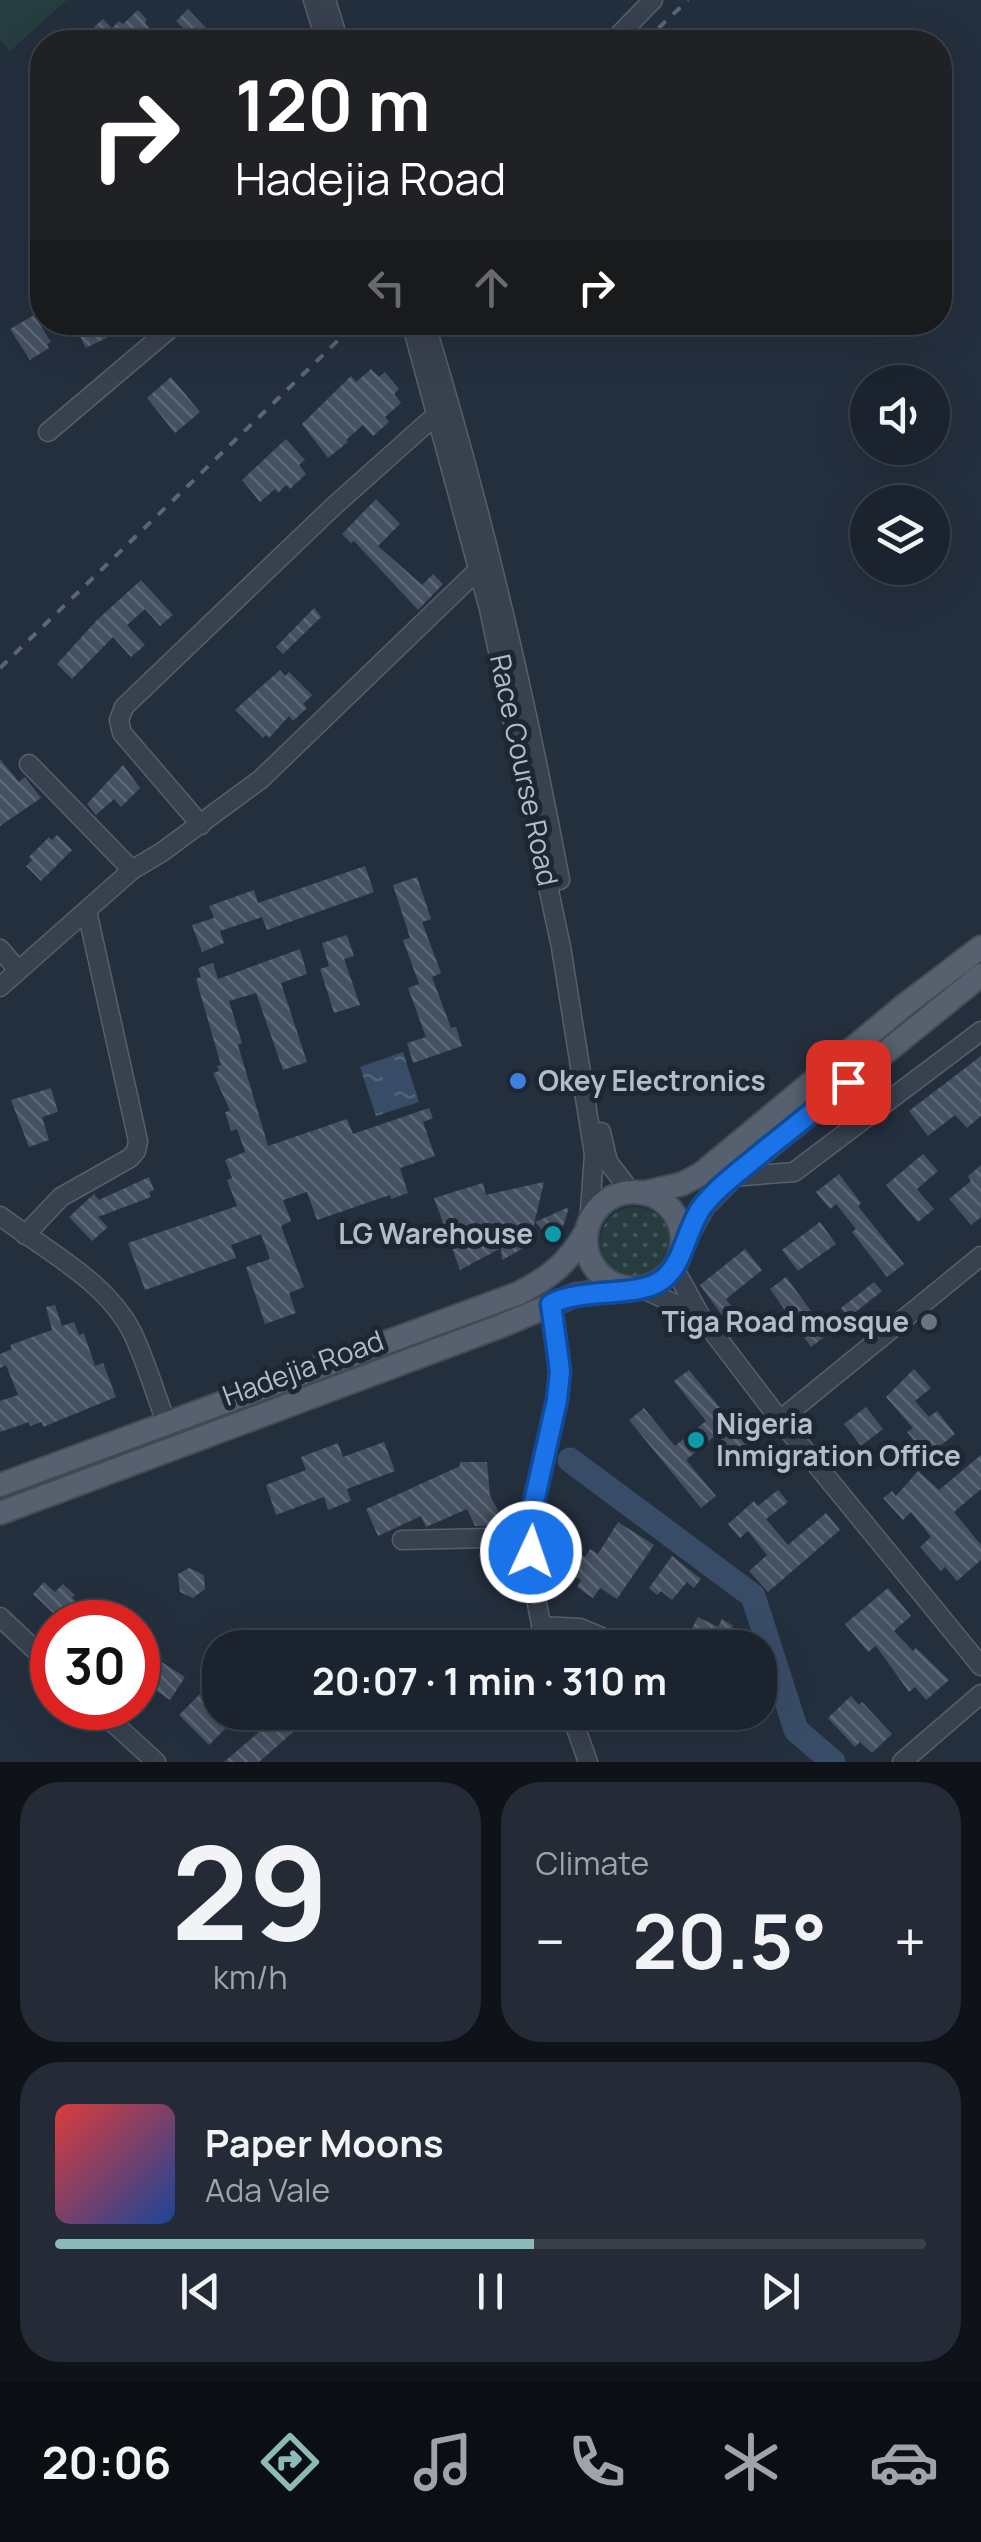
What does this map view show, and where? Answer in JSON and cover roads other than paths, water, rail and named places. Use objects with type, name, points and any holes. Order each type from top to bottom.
[{"type":"main road","points":[[981,947],[701,1174],[666,1190],[616,1196],[604,1203],[588,1227],[586,1246],[590,1262],[613,1284],[634,1288],[654,1285],[674,1268],[683,1242],[704,1205],[732,1177],[981,975]]},
{"type":"main road","points":[[637,1193],[659,1198],[672,1210],[683,1242]]},
{"type":"main road","name":"Hadejia Road","points":[[0,1485],[518,1294],[558,1271],[574,1253],[588,1227]]},
{"type":"main road","name":"Hadejia Road","points":[[0,1512],[575,1295],[634,1288]]},
{"type":"street","points":[[313,0],[322,30]]},
{"type":"street","points":[[326,0],[335,30]]},
{"type":"street","points":[[625,30],[653,0]]},
{"type":"street","points":[[48,432],[163,335]]},
{"type":"street","name":"Race Course Road","points":[[414,335],[478,570],[520,745],[574,1016],[594,1154],[588,1227]]},
{"type":"street","name":"Race Course Road","points":[[428,335],[473,490],[529,719],[604,1150],[608,1162],[637,1193]]},
{"type":"street","points":[[201,825],[122,733],[124,707],[436,414]]},
{"type":"street","points":[[0,987],[132,870],[201,825],[261,779],[478,570]]},
{"type":"street","points":[[29,764],[132,870]]},
{"type":"street","points":[[26,1235],[62,1196],[130,1158],[138,1141],[87,911]]},
{"type":"street","points":[[0,949],[18,970]]},
{"type":"street","points":[[732,1177],[794,1172],[981,1031]]},
{"type":"street","points":[[0,1216],[77,1271],[112,1303],[132,1332],[166,1422]]},
{"type":"street","points":[[780,1420],[981,1256]]},
{"type":"street","points":[[674,1268],[700,1315],[780,1420],[981,1666]]},
{"type":"street","points":[[634,1288],[700,1315]]},
{"type":"street","points":[[542,1630],[534,1601],[532,1537],[534,1502],[560,1371],[551,1304]]},
{"type":"street","points":[[402,1540],[532,1537]]},
{"type":"street","points":[[0,1618],[30,1646]]},
{"type":"street","points":[[541,1626],[585,1630]]},
{"type":"street","points":[[902,1762],[981,1694]]},
{"type":"street","points":[[121,1730],[156,1762]]},
{"type":"street","points":[[576,1730],[588,1762]]},
{"type":"water","points":[[403,1052],[419,1102],[376,1116],[360,1067]]},
{"type":"waterway","points":[[570,1460],[753,1596],[796,1730],[833,1762]]},
{"type":"railway","points":[[657,30],[688,0]]},
{"type":"railway","points":[[0,668],[344,335]]},
{"type":"place","name":"Okey Electronics","points":[[518,1081]]},
{"type":"place","name":"LG Warehouse","points":[[553,1234]]},
{"type":"place","name":"Tiga Road mosque","points":[[929,1322]]},
{"type":"place","name":"Nigeria Inmigration Office","points":[[696,1440]]}]
